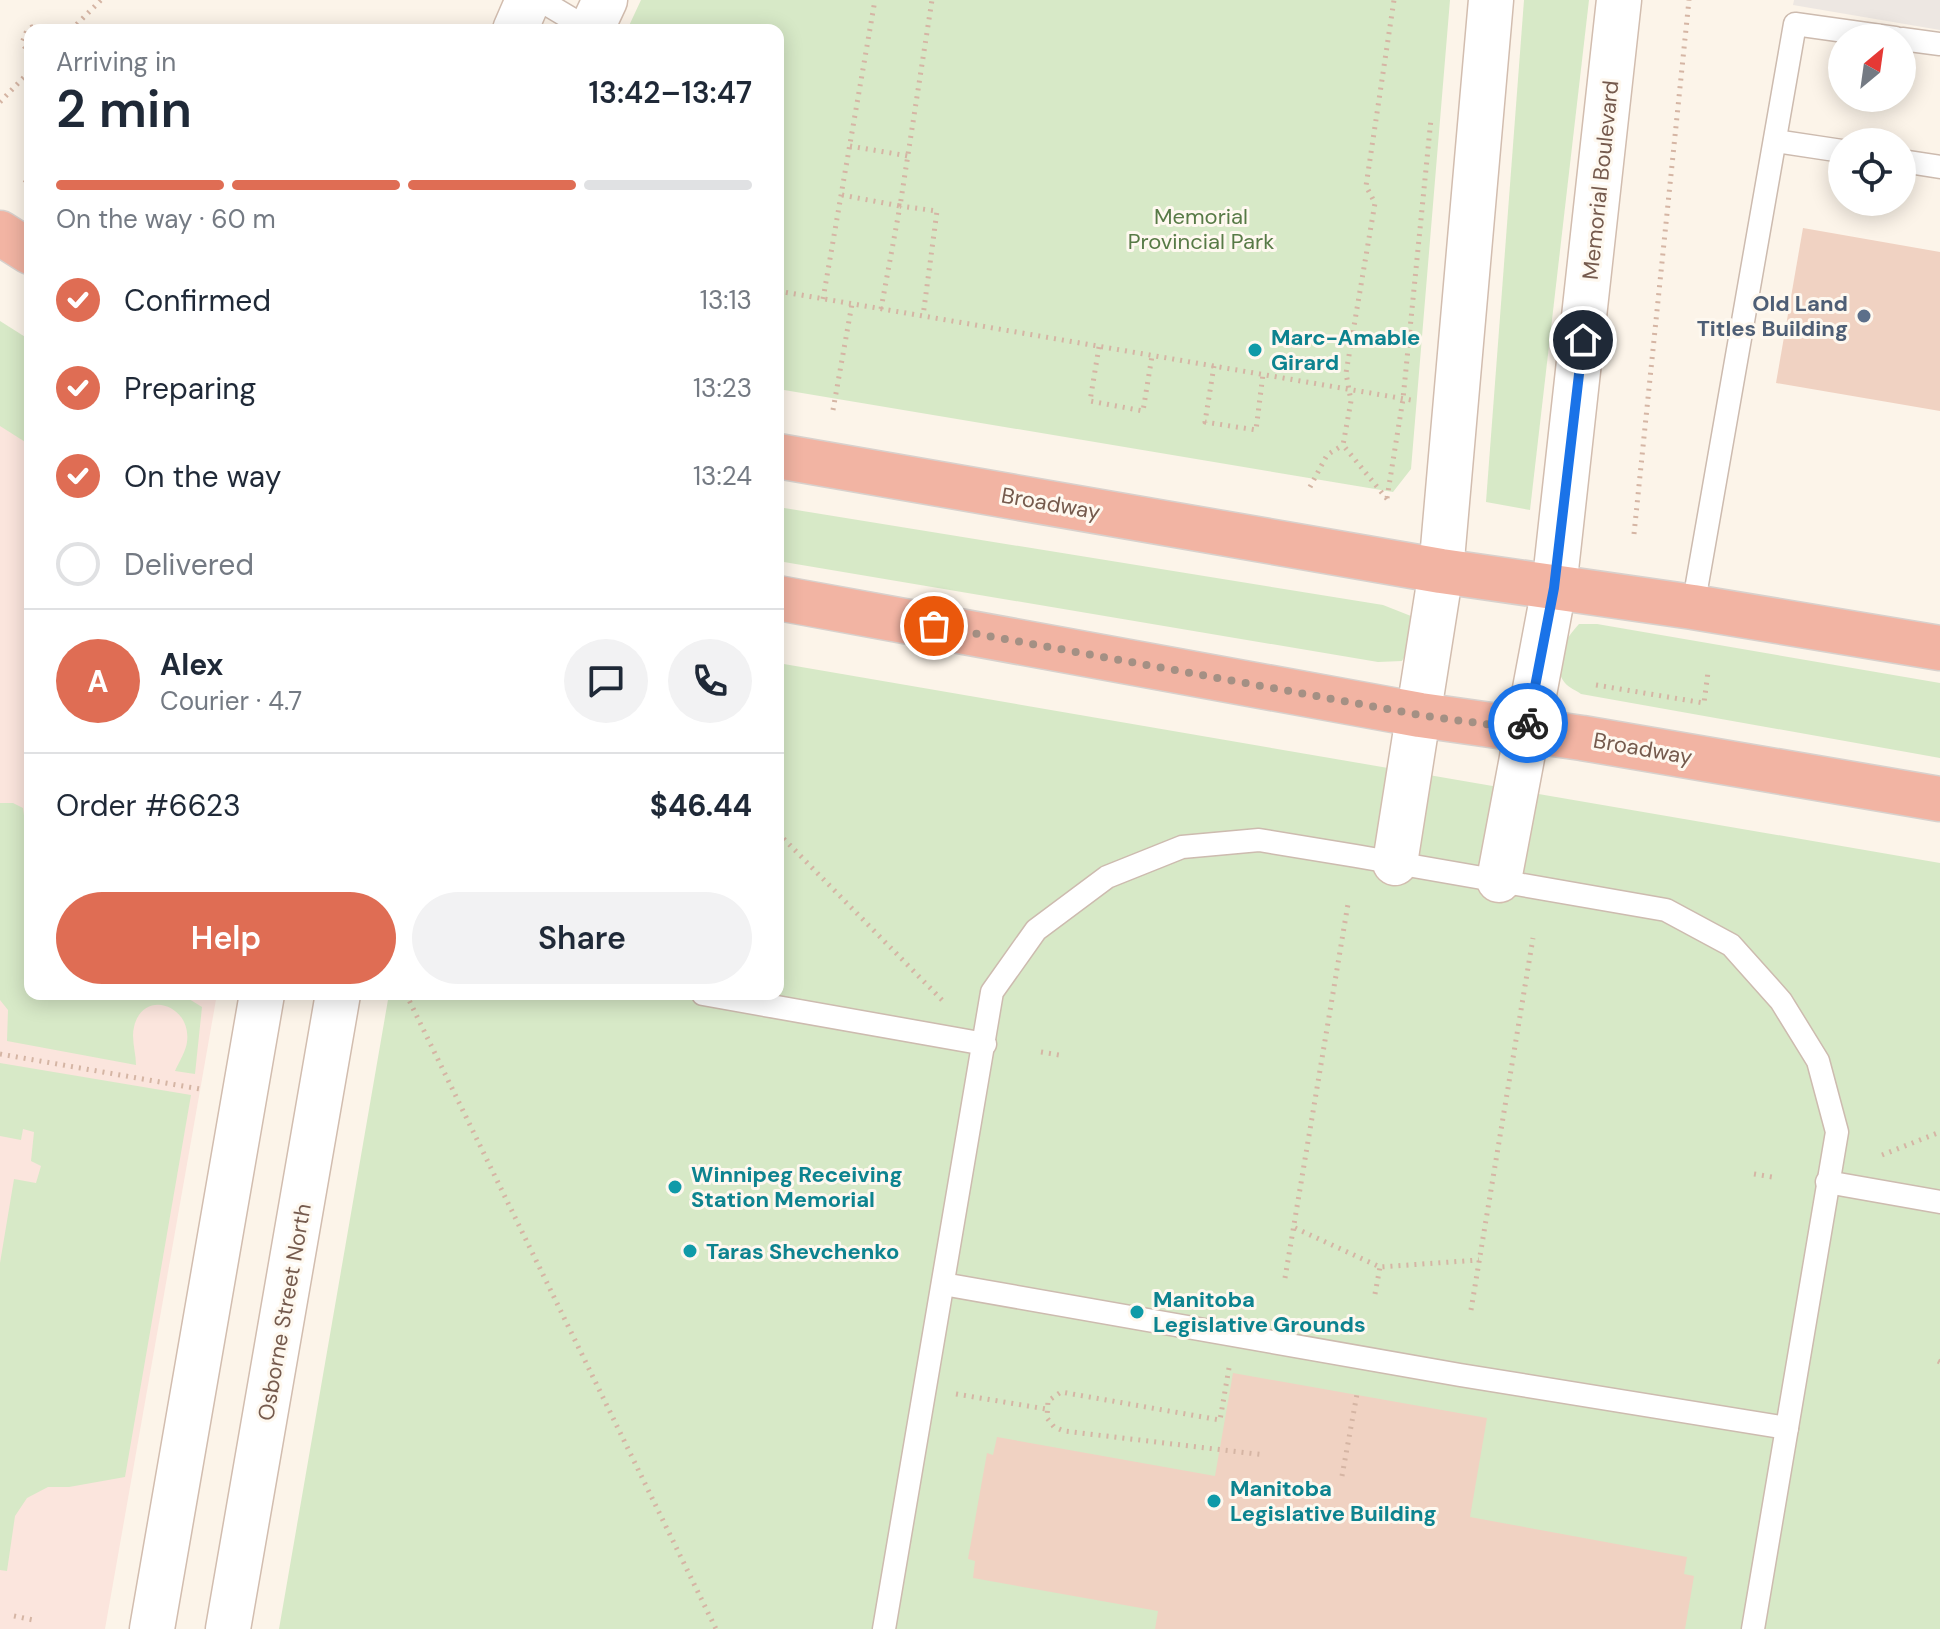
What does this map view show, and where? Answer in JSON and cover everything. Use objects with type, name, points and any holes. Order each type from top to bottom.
[{"type":"highway","points":[[0,233],[24,248]]},
{"type":"highway","name":"Broadway","points":[[784,457],[1441,571],[1693,607],[1940,648]]},
{"type":"highway","name":"Broadway","points":[[784,599],[1420,715],[1940,799]]},
{"type":"street","points":[[518,24],[528,0]]},
{"type":"street","points":[[593,24],[605,0]]},
{"type":"street","points":[[1395,863],[1441,571],[1491,0]]},
{"type":"street","name":"Memorial Boulevard","points":[[1499,880],[1554,588],[1619,0]]},
{"type":"street","points":[[152,1629],[261,1000]]},
{"type":"street","name":"Osborne Street North","points":[[228,1629],[337,1000]]},
{"type":"lane","points":[[540,0],[580,24]]},
{"type":"lane","points":[[1693,607],[1795,24],[1828,29]]},
{"type":"lane","points":[[1916,41],[1940,44]]},
{"type":"lane","points":[[1775,141],[1828,149]]},
{"type":"lane","points":[[1916,163],[1940,167]]},
{"type":"lane","points":[[884,1629],[992,992],[1036,930],[1107,877],[1182,847],[1259,840],[1666,910],[1731,945],[1781,1001],[1818,1061],[1837,1132],[1753,1629]]},
{"type":"lane","points":[[737,1000],[985,1044]]},
{"type":"lane","points":[[1827,1182],[1940,1202]]},
{"type":"lane","points":[[943,1284],[1787,1428]]},
{"type":"path","points":[[77,24],[101,0]]},
{"type":"path","points":[[823,299],[875,0]]},
{"type":"path","points":[[881,309],[932,0]]},
{"type":"path","points":[[1310,487],[1327,455],[1343,445],[1351,401],[1346,373],[1375,203],[1366,186],[1394,0]]},
{"type":"path","points":[[1634,534],[1689,0]]},
{"type":"path","points":[[0,102],[24,77]]},
{"type":"path","points":[[1343,445],[1387,499],[1403,399],[1432,107]]},
{"type":"path","points":[[850,146],[908,156]]},
{"type":"path","points":[[842,195],[937,211],[923,316]]},
{"type":"path","points":[[784,292],[1455,408]]},
{"type":"path","points":[[833,410],[852,304]]},
{"type":"path","points":[[1099,347],[1090,401],[1143,411],[1152,356]]},
{"type":"path","points":[[1214,366],[1205,422],[1256,430],[1263,374]]},
{"type":"path","points":[[1596,685],[1704,703],[1708,672]]},
{"type":"path","points":[[784,839],[985,1044]]},
{"type":"path","points":[[1285,1278],[1348,904]]},
{"type":"path","points":[[1471,1310],[1533,938]]},
{"type":"path","points":[[409,1000],[716,1629]]},
{"type":"path","points":[[1041,1052],[1059,1055]]},
{"type":"path","points":[[0,1054],[205,1090]]},
{"type":"path","points":[[1754,1174],[1772,1177]]},
{"type":"path","points":[[1295,1228],[1380,1267],[1479,1260]]},
{"type":"path","points":[[1375,1294],[1380,1267]]},
{"type":"path","points":[[1235,1335],[1220,1420],[1061,1392],[1048,1401],[1047,1418],[1054,1427],[1064,1431],[1265,1455]]},
{"type":"path","points":[[925,1389],[1046,1409]]},
{"type":"path","points":[[1342,1476],[1357,1394]]},
{"type":"path","points":[[14,1616],[33,1620]]},
{"type":"shaded area","points":[[1794,0],[1940,0],[1940,30],[1916,24],[1793,5]]},
{"type":"shaded area","points":[[0,322],[24,337],[24,1000],[216,1000],[105,1629],[0,1629]]},
{"type":"green space","name":"Memorial Provincial Park","points":[[641,0],[1450,0],[1411,469],[1393,492],[784,390],[784,24],[630,24]]},
{"type":"green space","points":[[1524,0],[1589,0],[1530,510],[1486,502]]},
{"type":"green space","points":[[0,321],[24,336],[24,441],[0,426]]},
{"type":"green space","points":[[784,508],[1383,605],[1411,616],[1414,640],[1402,661],[1378,662],[784,562]]},
{"type":"green space","points":[[1579,624],[1597,624],[1940,683],[1940,758],[1581,694],[1565,683],[1558,667],[1564,644]]},
{"type":"green space","name":"Manitoba Legislative Grounds","points":[[784,664],[1940,863],[1940,1629],[279,1629],[388,1000],[784,1000]]},
{"type":"green space","points":[[0,803],[13,803],[23,808],[24,815],[24,1000],[191,1000],[202,1007],[195,1074],[175,1071],[184,1053],[187,1029],[175,1011],[166,1006],[147,1008],[139,1015],[133,1032],[136,1065],[7,1041],[8,1010],[0,1000]]},
{"type":"green space","points":[[0,1063],[191,1095],[125,1477],[69,1487],[48,1487],[27,1498],[15,1516],[7,1571],[0,1570],[0,1263],[14,1179],[36,1183],[41,1166],[31,1161],[34,1132],[23,1129],[21,1140],[0,1136]]},
{"type":"building","name":"Old Land Titles Building","points":[[1803,228],[1940,252],[1940,411],[1776,383]]},
{"type":"building","name":"Manitoba Legislative Building","points":[[1233,1373],[1487,1418],[1470,1517],[1687,1557],[1684,1574],[1694,1576],[1685,1629],[1155,1629],[1158,1611],[973,1578],[975,1561],[968,1559],[987,1453],[993,1455],[997,1437],[1215,1476]]},
{"type":"way so far","points":[[934,626],[1420,715],[1527,730],[1528,723]]},
{"type":"place","name":"Old Land Titles Building","points":[[1864,316]]},
{"type":"place","name":"Marc-Amable Girard","points":[[1255,350]]},
{"type":"place","name":"Winnipeg Receiving Station Memorial","points":[[675,1187]]},
{"type":"place","name":"Taras Shevchenko","points":[[690,1251]]},
{"type":"place","name":"Manitoba Legislative Grounds","points":[[1137,1312]]},
{"type":"place","name":"Manitoba Legislative Building","points":[[1214,1501]]},
{"type":"route","points":[[1528,723],[1554,588],[1583,340]]}]
